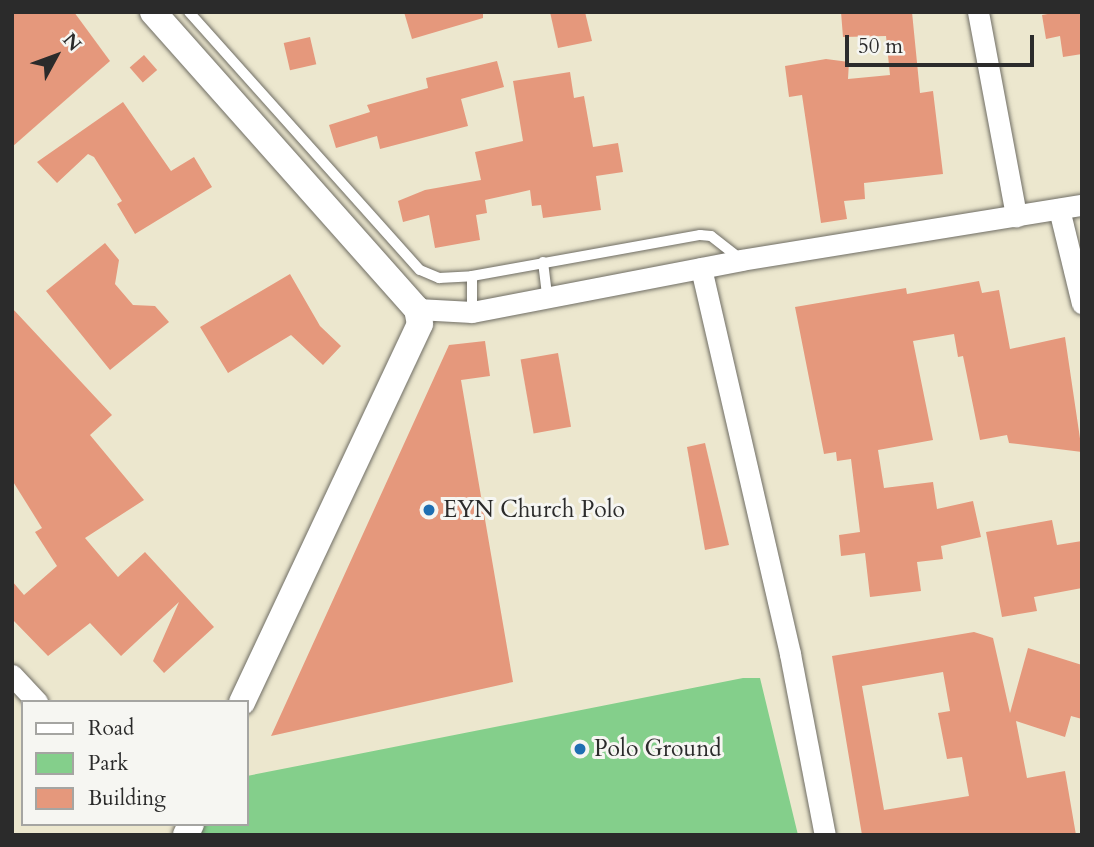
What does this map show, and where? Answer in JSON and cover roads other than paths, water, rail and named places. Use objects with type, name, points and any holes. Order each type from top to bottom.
[{"type":"street","points":[[153,12],[417,309],[420,324],[243,700]]},
{"type":"street","points":[[978,12],[1016,216]]},
{"type":"street","points":[[417,309],[472,312],[741,260],[1082,205]]},
{"type":"street","points":[[1059,209],[1082,303]]},
{"type":"street","points":[[701,268],[790,654],[825,835]]},
{"type":"street","points":[[12,675],[35,700]]},
{"type":"lane","points":[[189,12],[420,270],[439,278],[472,276],[700,235],[711,236],[741,260]]},
{"type":"lane","points":[[257,130],[279,112]]},
{"type":"lane","points":[[543,262],[547,298]]},
{"type":"lane","points":[[472,276],[472,312]]},
{"type":"place","name":"EYN Church Polo","points":[[429,510]]},
{"type":"place","name":"Polo Ground","points":[[580,749]]}]
